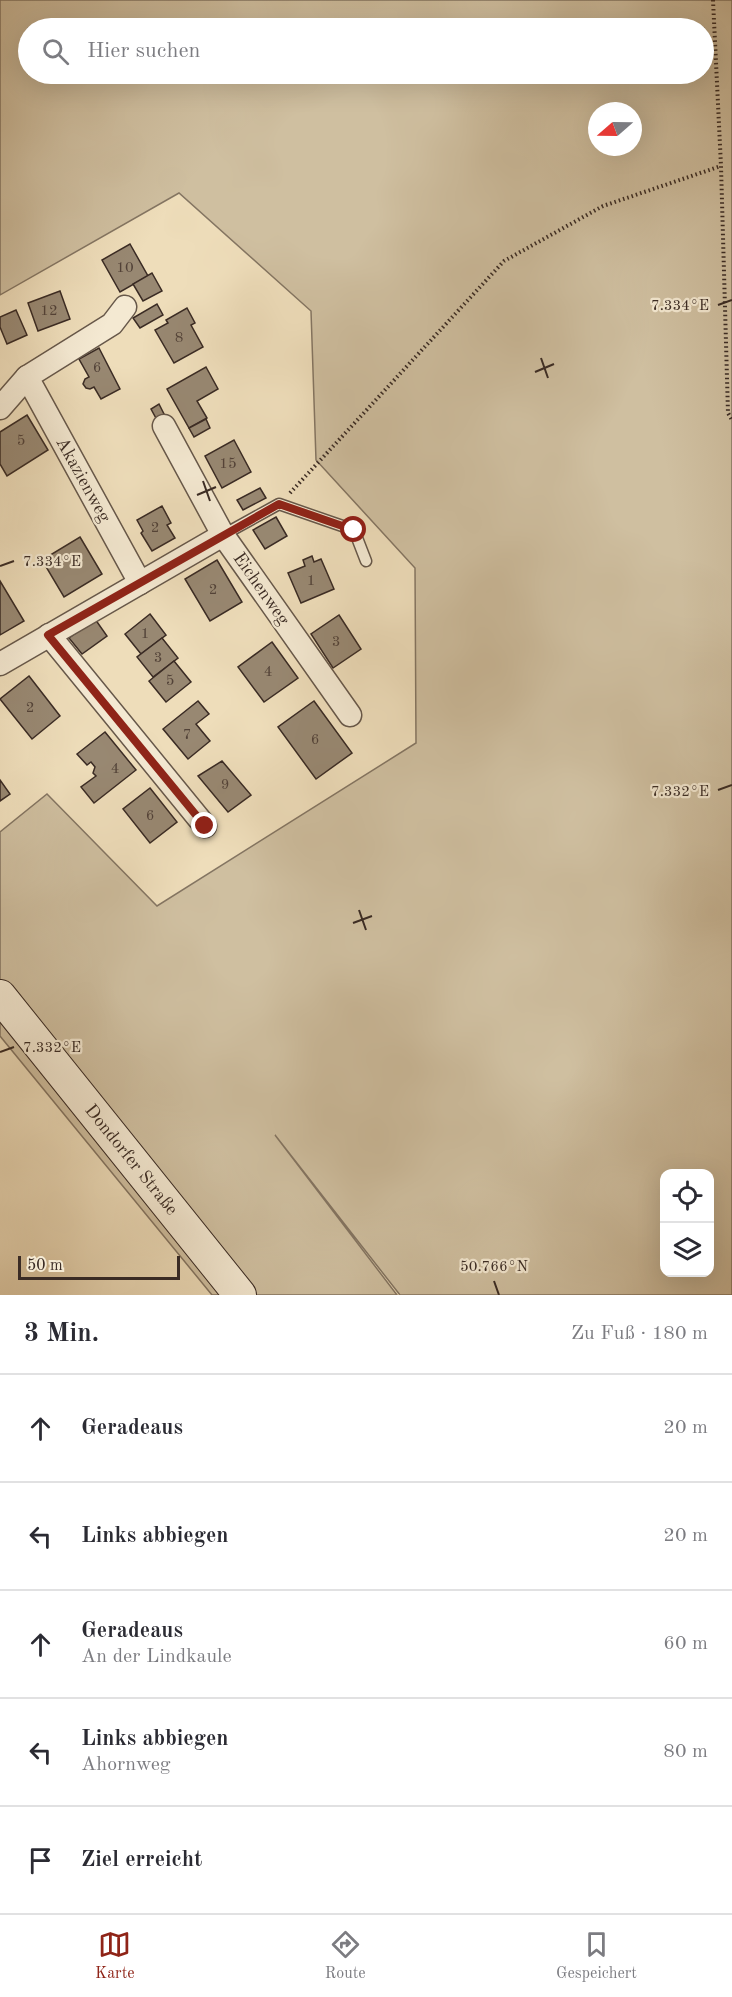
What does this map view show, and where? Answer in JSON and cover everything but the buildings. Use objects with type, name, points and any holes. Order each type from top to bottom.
[{"type":"main road","name":"Dondorfer Straße","points":[[0,996],[240,1295]]},
{"type":"street","points":[[0,408],[27,377],[112,324],[125,307]]},
{"type":"street","name":"Akazienweg","points":[[27,377],[140,583]]},
{"type":"street","name":"Eichenweg","points":[[164,426],[223,535],[350,715]]},
{"type":"street","points":[[0,664],[223,535]]},
{"type":"street","points":[[48,635],[205,826]]},
{"type":"lane","points":[[223,535],[279,504],[354,530],[366,561]]},
{"type":"path","points":[[713,0],[714,18]]},
{"type":"path","points":[[714,21],[721,166],[728,413],[732,420]]},
{"type":"path","points":[[279,504],[504,261],[603,206],[721,166]]},
{"type":"shaded area","points":[[0,0],[732,0],[732,1295],[400,1295],[275,1135],[397,1295],[212,1295],[0,1036],[0,832],[47,794],[157,906],[416,743],[415,568],[316,460],[311,311],[179,193],[0,295]]},
{"type":"route","points":[[205,826],[48,635],[279,504],[354,530]]}]
